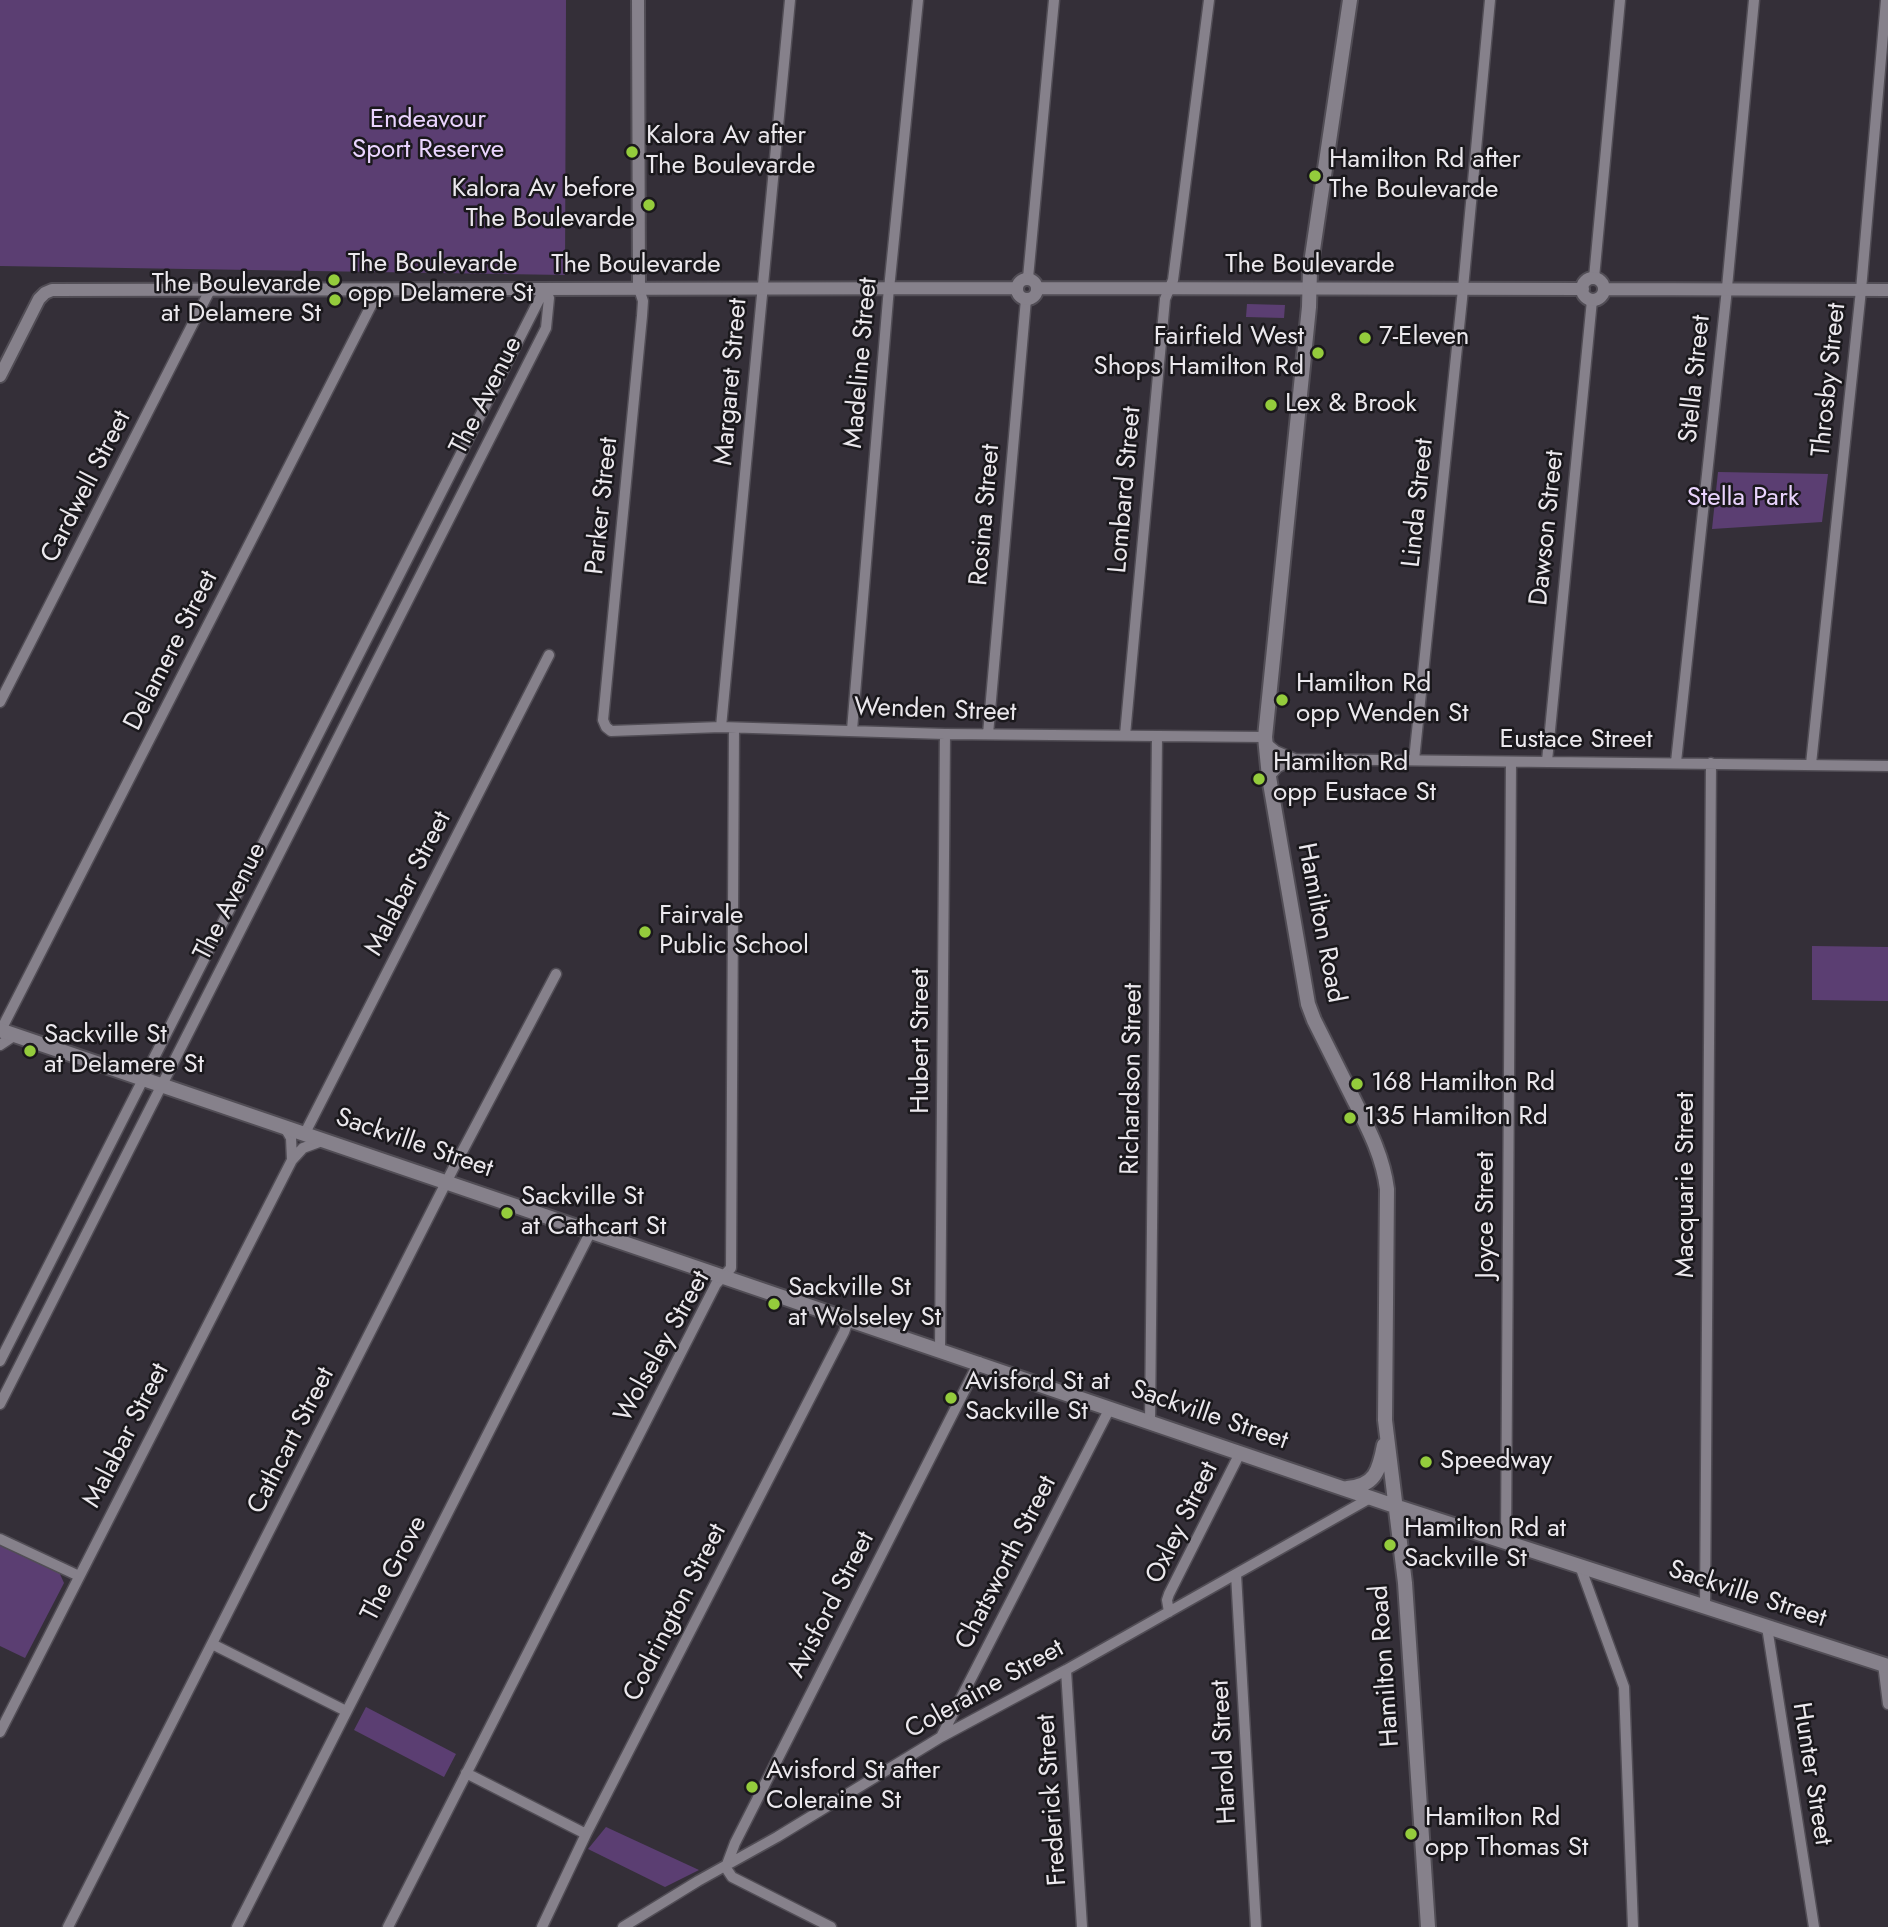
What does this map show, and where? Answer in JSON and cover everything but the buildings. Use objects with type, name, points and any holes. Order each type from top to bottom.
[{"type":"main road","name":"Hamilton Road","points":[[1350,0],[1310,266],[1310,302],[1265,739],[1269,777],[1308,1004],[1371,1133],[1386,1175],[1385,1420],[1405,1583],[1428,1927]]},
{"type":"main road","name":"Sackville Street","points":[[4,1035],[162,1084],[1395,1506],[1885,1665]]},
{"type":"main road","points":[[1346,1488],[1364,1485],[1375,1475],[1384,1447],[1385,1420]]},
{"type":"street","points":[[638,0],[639,289]]},
{"type":"street","name":"Margaret Street","points":[[721,727],[790,0]]},
{"type":"street","name":"Madeline Street","points":[[852,730],[918,0]]},
{"type":"street","points":[[1028,278],[1054,0]]},
{"type":"street","name":"Lombard Street","points":[[1125,736],[1165,299],[1173,275],[1209,0]]},
{"type":"street","name":"Linda Street","points":[[1414,760],[1490,0]]},
{"type":"street","points":[[1594,278],[1620,0]]},
{"type":"street","name":"Stella Street","points":[[1676,762],[1727,289],[1754,0]]},
{"type":"street","name":"Throsby Street","points":[[1811,764],[1861,290],[1885,0]]},
{"type":"street","points":[[1028,278],[1036,282],[1038,288],[1036,295],[1026,299],[1020,296],[1017,288],[1021,280],[1028,278]]},
{"type":"street","points":[[1594,278],[1600,281],[1604,289],[1601,297],[1592,300],[1584,295],[1583,289],[1588,280],[1594,278]]},
{"type":"street","name":"The Boulevarde","points":[[0,376],[39,299],[52,290],[1017,288]]},
{"type":"street","name":"The Boulevarde","points":[[1038,288],[1583,289]]},
{"type":"street","name":"Parker Street","points":[[606,727],[603,720],[642,316],[643,301],[639,289]]},
{"type":"street","points":[[1604,289],[1888,290]]},
{"type":"street","name":"Cardwell Street","points":[[0,702],[210,290]]},
{"type":"street","name":"Delamere Street","points":[[4,1035],[379,290]]},
{"type":"street","name":"The Avenue","points":[[0,1361],[544,290]]},
{"type":"street","name":"The Avenue","points":[[0,1404],[546,328],[549,298],[544,290]]},
{"type":"street","name":"Rosina Street","points":[[988,734],[1026,299]]},
{"type":"street","name":"Dawson Street","points":[[1547,761],[1592,300]]},
{"type":"street","name":"Malabar Street","points":[[305,1133],[549,655]]},
{"type":"street","name":"Wenden Street","points":[[606,727],[611,731],[721,727],[1265,739]]},
{"type":"street","name":"Wolseley Street","points":[[388,1927],[716,1284],[731,1268],[734,728]]},
{"type":"street","name":"Hubert Street","points":[[940,1349],[945,734]]},
{"type":"street","name":"Richardson Street","points":[[1150,1422],[1157,736]]},
{"type":"street","points":[[1265,739],[1276,751],[1295,759]]},
{"type":"street","points":[[1269,777],[1278,767],[1295,759]]},
{"type":"street","name":"Eustace Street","points":[[1295,759],[1888,766]]},
{"type":"street","name":"Joyce Street","points":[[1506,1541],[1511,762]]},
{"type":"street","name":"Macquarie Street","points":[[1705,1607],[1711,763]]},
{"type":"street","name":"Cathcart Street","points":[[68,1927],[447,1181],[556,974]]},
{"type":"street","points":[[284,1126],[291,1138],[292,1160]]},
{"type":"street","points":[[292,1160],[303,1148],[325,1140]]},
{"type":"street","name":"Malabar Street","points":[[0,1732],[292,1160]]},
{"type":"street","name":"The Grove","points":[[237,1927],[591,1230]]},
{"type":"street","name":"Codrington Street","points":[[542,1927],[586,1834],[849,1318]]},
{"type":"street","name":"Avisford Street","points":[[726,1868],[735,1843],[979,1362]]},
{"type":"street","name":"Chatsworth Street","points":[[941,1737],[1110,1408]]},
{"type":"street","name":"Oxley Street","points":[[1169,1612],[1169,1594],[1240,1453]]},
{"type":"street","name":"Coleraine Street","points":[[623,1927],[698,1881],[726,1868],[941,1737],[1066,1670],[1372,1497]]},
{"type":"street","points":[[0,1539],[79,1576]]},
{"type":"street","points":[[1580,1566],[1624,1687],[1633,1927]]},
{"type":"street","name":"Harold Street","points":[[1236,1574],[1256,1927]]},
{"type":"street","name":"Hunter Street","points":[[1767,1627],[1814,1927]]},
{"type":"street","points":[[212,1644],[346,1711]]},
{"type":"street","points":[[1885,1665],[1888,1704]]},
{"type":"street","name":"Frederick Street","points":[[1066,1670],[1082,1927]]},
{"type":"street","points":[[466,1773],[586,1834]]},
{"type":"street","points":[[726,1868],[732,1877],[831,1927]]},
{"type":"green space","name":"Endeavour Sport Reserve","points":[[0,0],[566,0],[565,275],[0,266]]},
{"type":"green space","points":[[1247,304],[1285,305],[1284,318],[1246,317]]},
{"type":"green space","name":"Stella Park","points":[[1718,472],[1828,474],[1822,522],[1712,529]]},
{"type":"green space","points":[[1812,946],[1888,947],[1888,1001],[1812,1000]]},
{"type":"green space","points":[[0,1544],[59,1572],[64,1583],[25,1658],[0,1646]]},
{"type":"green space","points":[[366,1707],[456,1754],[444,1777],[354,1730]]},
{"type":"green space","points":[[606,1827],[699,1870],[665,1887],[588,1849]]},
{"type":"place","name":"Kalora Av after The Boulevarde","points":[[632,152]]},
{"type":"place","name":"Hamilton Rd after The Boulevarde","points":[[1315,176]]},
{"type":"place","name":"Kalora Av before The Boulevarde","points":[[649,205]]},
{"type":"place","name":"The Boulevarde opp Delamere St","points":[[334,280]]},
{"type":"place","name":"The Boulevarde at Delamere St","points":[[335,300]]},
{"type":"place","name":"7-Eleven","points":[[1365,338]]},
{"type":"place","name":"Fairfield West Shops Hamilton Rd","points":[[1318,353]]},
{"type":"place","name":"Lex & Brook","points":[[1271,405]]},
{"type":"place","name":"Hamilton Rd opp Wenden St","points":[[1282,700]]},
{"type":"place","name":"Hamilton Rd opp Eustace St","points":[[1259,779]]},
{"type":"place","name":"Fairvale Public School","points":[[645,932]]},
{"type":"place","name":"Sackville St at Delamere St","points":[[30,1051]]},
{"type":"place","name":"168 Hamilton Rd","points":[[1357,1084]]},
{"type":"place","name":"135 Hamilton Rd","points":[[1350,1118]]},
{"type":"place","name":"Sackville St at Cathcart St","points":[[507,1213]]},
{"type":"place","name":"Sackville St at Wolseley St","points":[[774,1304]]},
{"type":"place","name":"Avisford St at Sackville St","points":[[951,1398]]},
{"type":"place","name":"Speedway","points":[[1426,1462]]},
{"type":"place","name":"Hamilton Rd at Sackville St","points":[[1390,1545]]},
{"type":"place","name":"Avisford St after Coleraine St","points":[[752,1787]]},
{"type":"place","name":"Hamilton Rd opp Thomas St","points":[[1411,1834]]}]
